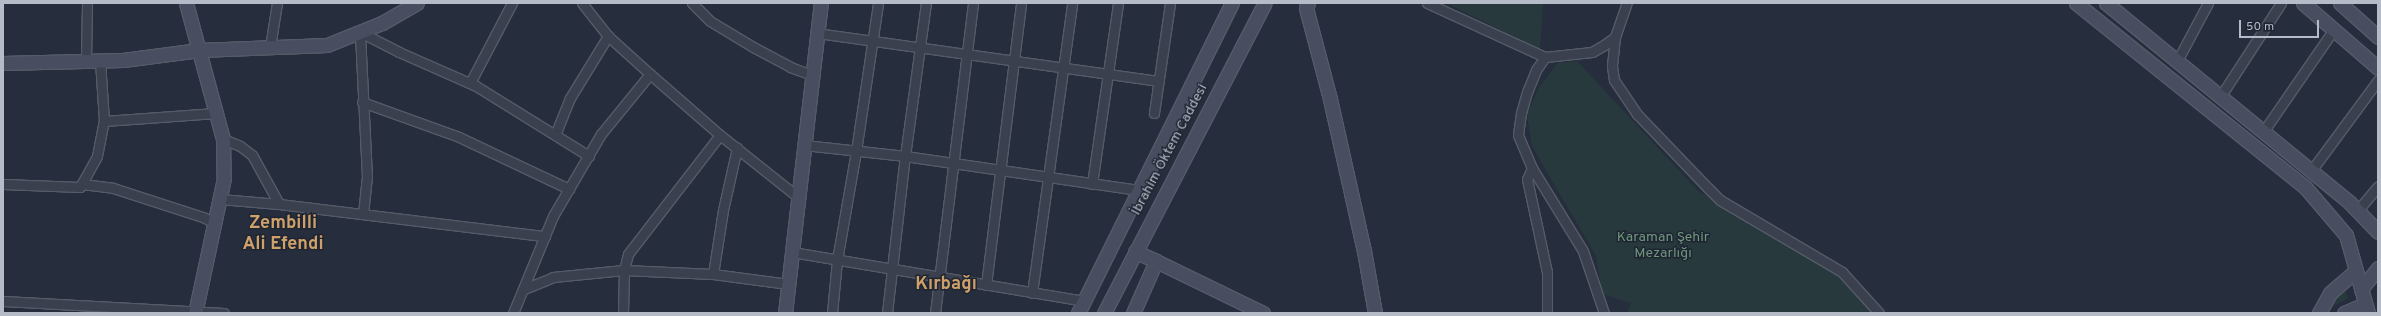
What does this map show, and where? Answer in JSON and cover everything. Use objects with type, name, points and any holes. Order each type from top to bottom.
[{"type":"main road","points":[[186,3],[224,139],[224,178],[196,312]]},
{"type":"main road","points":[[3,63],[123,60],[199,50],[327,45],[382,23],[417,3]]},
{"type":"main road","points":[[785,313],[821,3]]},
{"type":"main road","name":"İbrahim Öktem Caddesi","points":[[1078,313],[1232,3]]},
{"type":"main road","name":"İbrahim Öktem Caddesi","points":[[1104,313],[1265,3]]},
{"type":"main road","points":[[2076,3],[2305,187],[2346,235],[2355,271],[2368,310],[2344,313]]},
{"type":"main road","points":[[2106,3],[2358,210],[2378,232]]},
{"type":"main road","points":[[2303,3],[2378,68]]},
{"type":"main road","points":[[2340,3],[2376,31]]},
{"type":"main road","points":[[1305,5],[1357,220],[1375,313]]},
{"type":"main road","points":[[1135,251],[1263,313]]},
{"type":"main road","points":[[1132,313],[1156,261]]},
{"type":"main road","points":[[2361,289],[2378,268]]},
{"type":"main road","points":[[2319,313],[2330,293],[2355,271]]},
{"type":"street","points":[[86,61],[87,3]]},
{"type":"street","points":[[270,47],[276,3]]},
{"type":"street","points":[[470,83],[512,3]]},
{"type":"street","points":[[582,3],[608,36],[650,74],[720,135],[798,197]]},
{"type":"street","points":[[692,3],[710,21],[790,67],[812,75]]},
{"type":"street","points":[[832,313],[837,260],[856,151],[878,3]]},
{"type":"street","points":[[887,313],[905,156],[926,3]]},
{"type":"street","points":[[935,313],[966,54],[974,3]]},
{"type":"street","points":[[986,285],[999,170],[1021,3]]},
{"type":"street","points":[[1032,293],[1072,3]]},
{"type":"street","points":[[1092,184],[1118,3]]},
{"type":"street","points":[[1154,113],[1170,3]]},
{"type":"street","points":[[1427,3],[1545,57],[1592,52],[1615,36]]},
{"type":"street","points":[[1627,3],[1615,36],[1612,66],[1614,80],[1637,114],[1720,200],[1842,272],[1879,313]]},
{"type":"street","points":[[2177,61],[2208,3]]},
{"type":"street","points":[[2220,97],[2281,3]]},
{"type":"street","points":[[2263,132],[2334,30]]},
{"type":"street","points":[[364,214],[367,177],[362,102],[360,32],[399,52],[470,83],[589,156]]},
{"type":"street","points":[[817,33],[873,40],[1013,62],[1159,81]]},
{"type":"street","points":[[555,135],[570,98],[608,36]]},
{"type":"street","points":[[1545,57],[1536,70],[1520,113],[1518,136],[1532,168],[1583,251],[1604,313]]},
{"type":"street","points":[[3,184],[80,187],[97,156],[104,120],[100,60]]},
{"type":"street","points":[[513,313],[553,216],[601,134],[650,74]]},
{"type":"street","points":[[2311,171],[2378,80]]},
{"type":"street","points":[[362,102],[459,137],[569,189]]},
{"type":"street","points":[[104,120],[216,113]]},
{"type":"street","points":[[622,313],[624,270],[628,254],[720,135]]},
{"type":"street","points":[[224,139],[240,146],[252,155],[279,204]]},
{"type":"street","points":[[804,145],[905,156],[1138,190]]},
{"type":"street","points":[[713,274],[723,210],[737,148]]},
{"type":"street","points":[[1532,168],[1527,179],[1547,272],[1547,313]]},
{"type":"street","points":[[82,184],[113,188],[202,217],[215,223]]},
{"type":"street","points":[[2358,210],[2378,186]]},
{"type":"street","points":[[220,199],[279,204],[545,236]]},
{"type":"street","points":[[792,252],[1084,301]]},
{"type":"street","points":[[524,289],[553,277],[624,270],[713,274],[788,284]]},
{"type":"street","points":[[3,301],[224,313]]},
{"type":"green space","points":[[1446,3],[1543,3],[1540,49]]},
{"type":"green space","name":"Karaman Şehir Mezarlığı","points":[[1577,61],[1699,192],[1756,221],[1843,276],[1873,313],[1627,313],[1631,303],[1602,294],[1596,256],[1532,146],[1527,114],[1540,86],[1558,63]]},
{"type":"green space","points":[[2344,287],[2348,299],[2326,309],[2334,297]]},
{"type":"district","name":"Zembilli Ali Efendi","points":[[283,235]]},
{"type":"district","name":"Kırbağı","points":[[946,285]]}]
